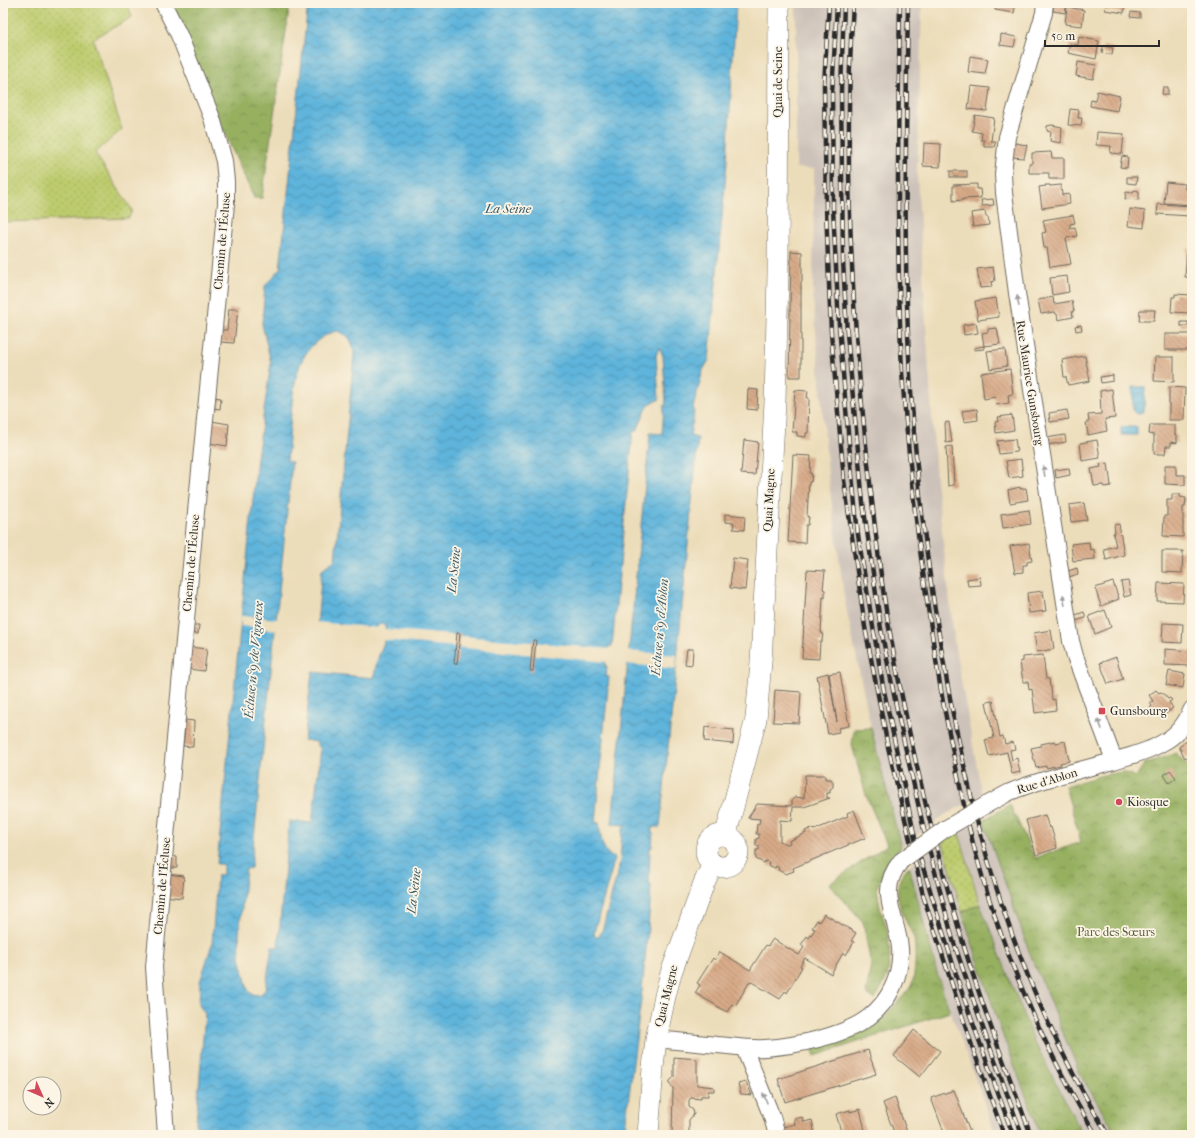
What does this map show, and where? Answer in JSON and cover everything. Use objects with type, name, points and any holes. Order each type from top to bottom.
[{"type":"main road","name":"Quai de Seine","points":[[778,3],[779,161]]},
{"type":"main road","name":"Quai Magne","points":[[648,1135],[656,1039],[671,973],[704,883],[713,864],[718,867],[730,865],[737,858],[739,853],[737,844],[731,836],[726,834],[756,719],[761,662],[775,402],[779,258],[779,161]]},
{"type":"street","name":"Chemin de l'Écluse","points":[[163,3],[179,35],[212,118],[224,161],[226,181],[226,211],[195,522],[154,967],[166,1135]]},
{"type":"street","name":"Rue Maurice Gunsbourg","points":[[1044,3],[1044,13],[1007,137],[1003,174],[1004,193],[1016,293],[1070,641],[1114,760]]},
{"type":"street","name":"Rue d'Ablon","points":[[744,1048],[764,1048],[802,1043],[830,1035],[856,1025],[869,1018],[882,1006],[896,981],[900,961],[900,948],[897,930],[888,895],[889,884],[893,872],[901,861],[945,829],[1009,793],[1032,784],[1114,760],[1162,743],[1180,728],[1192,709]]},
{"type":"street","points":[[656,1039],[744,1048],[772,1118],[777,1135]]},
{"type":"shaded area","points":[[796,3],[922,3],[917,174],[936,479],[955,647],[982,795],[946,814],[901,847],[871,728],[845,602],[828,475],[813,297],[814,169],[796,168]]},
{"type":"shaded area","points":[[983,820],[1029,951],[1080,1074],[1117,1135],[1083,1135],[1034,1041],[980,904],[958,830]]},
{"type":"shaded area","points":[[942,839],[962,912],[1000,1028],[1041,1135],[996,1135],[938,977],[909,866]]},
{"type":"green space","points":[[3,3],[127,3],[132,17],[93,39],[122,129],[95,153],[132,210],[129,218],[3,222]]},
{"type":"green space","points":[[166,3],[290,3],[262,198],[254,198]]},
{"type":"green space","points":[[871,728],[901,847],[883,872],[877,887],[880,908],[888,932],[890,957],[887,977],[875,1000],[866,993],[871,965],[863,922],[829,884],[887,845],[866,795],[852,745],[854,729]]},
{"type":"green space","name":"Parc des Sœurs","points":[[1176,753],[1192,770],[1192,1135],[1117,1135],[1080,1074],[1029,951],[983,820],[1010,805],[1035,858],[1081,842],[1065,786],[1103,775],[1123,772],[1136,777],[1144,764]]},
{"type":"green space","points":[[958,830],[980,904],[962,912],[942,839]]},
{"type":"green space","points":[[909,866],[938,977],[950,1012],[815,1056],[812,1047],[857,1033],[880,1020],[906,993],[913,982],[915,969],[915,943],[900,906],[898,892],[900,879]]},
{"type":"green space","points":[[980,904],[1034,1041],[1083,1135],[1041,1135],[1000,1028],[962,912]]},
{"type":"water","name":"La Seine","points":[[308,3],[736,3],[727,162],[709,360],[703,370],[693,408],[693,423],[690,436],[698,438],[660,827],[653,827],[651,832],[653,833],[652,847],[650,848],[650,905],[642,991],[624,1135],[195,1135],[205,1014],[199,1005],[200,982],[212,944],[217,876],[223,874],[223,864],[217,864],[257,458],[271,363],[262,324],[265,286],[280,269]],"holes":[[[336,331],[348,336],[352,342],[354,355],[335,560],[322,569],[317,625],[375,630],[378,625],[382,623],[385,625],[386,630],[383,645],[377,660],[374,678],[312,672],[304,740],[317,742],[317,746],[321,748],[312,823],[289,821],[278,947],[272,947],[265,991],[259,995],[252,994],[248,990],[240,957],[239,934],[246,869],[251,868],[292,462],[287,461],[292,401],[300,364],[306,354],[313,344]],[[659,347],[663,356],[666,402],[664,406],[662,434],[650,433],[612,824],[624,825],[624,830],[622,830],[620,863],[603,928],[600,935],[596,938],[594,934],[595,929],[615,858],[604,849],[599,823],[595,822],[609,677],[606,676],[606,651],[608,647],[612,646],[633,431],[637,431],[648,407],[655,401],[659,400],[656,356]]]},
{"type":"water","points":[[1133,387],[1145,387],[1144,411],[1140,414],[1133,411]]},
{"type":"water","points":[[1121,427],[1137,427],[1137,435],[1121,435]]},
{"type":"pier","points":[[241,616],[278,619],[277,630],[241,626]]},
{"type":"pier","points":[[316,622],[379,628],[375,632],[317,627]]},
{"type":"pier","points":[[384,629],[609,649],[607,662],[383,640]]},
{"type":"pier","points":[[627,651],[677,655],[676,669],[626,664]]},
{"type":"building","points":[[996,3],[1016,3],[1014,13],[995,10]]},
{"type":"building","points":[[1054,3],[1067,3],[1065,13],[1053,11]]},
{"type":"building","points":[[1106,3],[1125,3],[1124,13],[1105,10]]},
{"type":"building","points":[[1067,7],[1084,10],[1082,26],[1065,24]]},
{"type":"building","points":[[1131,12],[1140,13],[1140,18],[1130,17]]},
{"type":"building","points":[[1001,34],[1016,37],[1014,47],[1000,45]]},
{"type":"building","points":[[1079,37],[1099,41],[1096,59],[1068,53],[1070,44],[1078,45]]},
{"type":"building","points":[[1103,46],[1113,48],[1112,55],[1102,53]]},
{"type":"building","points":[[970,56],[988,59],[985,74],[968,72]]},
{"type":"building","points":[[1078,62],[1096,65],[1093,79],[1076,76]]},
{"type":"building","points":[[971,86],[990,88],[987,111],[968,109]]},
{"type":"building","points":[[1163,87],[1168,87],[1168,95],[1162,94]]},
{"type":"building","points":[[1097,91],[1120,96],[1117,111],[1090,106],[1091,100],[1095,101]]},
{"type":"building","points":[[1070,109],[1079,110],[1078,118],[1082,118],[1081,126],[1068,125]]},
{"type":"building","points":[[975,115],[994,118],[991,141],[996,141],[994,147],[984,147],[984,140],[981,140],[982,133],[972,131]]},
{"type":"building","points":[[1052,125],[1062,127],[1061,143],[1050,141],[1051,132],[1047,131],[1047,126]]},
{"type":"building","points":[[1097,132],[1124,134],[1122,154],[1110,153],[1111,146],[1096,145]]},
{"type":"building","points":[[924,143],[941,144],[940,167],[923,166]]},
{"type":"building","points":[[1015,143],[1027,145],[1024,158],[1012,157]]},
{"type":"building","points":[[1051,152],[1052,158],[1064,158],[1064,179],[1049,179],[1049,173],[1029,173],[1029,164],[1032,164],[1032,153]]},
{"type":"building","points":[[1122,156],[1128,157],[1127,168],[1120,167]]},
{"type":"building","points":[[950,171],[967,171],[967,177],[950,177]]},
{"type":"building","points":[[1127,177],[1137,177],[1136,184],[1127,183]]},
{"type":"building","points":[[1166,182],[1185,184],[1185,189],[1192,189],[1191,205],[1164,203]]},
{"type":"building","points":[[977,184],[977,189],[980,189],[981,198],[953,201],[953,185]]},
{"type":"building","points":[[1045,185],[1061,185],[1062,195],[1069,194],[1070,204],[1042,208],[1039,187],[1046,186]]},
{"type":"building","points":[[1134,190],[1139,191],[1139,200],[1125,199],[1126,192],[1133,193]]},
{"type":"building","points":[[993,199],[994,205],[982,206],[981,200]]},
{"type":"building","points":[[1158,204],[1191,206],[1190,216],[1157,214]]},
{"type":"building","points":[[1130,209],[1145,211],[1144,228],[1128,226]]},
{"type":"building","points":[[985,211],[986,217],[988,217],[989,225],[973,227],[971,213]]},
{"type":"building","points":[[1073,215],[1075,223],[1070,224],[1070,228],[1075,227],[1077,236],[1066,238],[1071,264],[1050,267],[1047,248],[1044,248],[1042,233],[1046,232],[1043,220]]},
{"type":"building","points":[[1187,248],[1192,249],[1192,277],[1185,277]]},
{"type":"building","points":[[791,251],[802,252],[801,377],[789,377]]},
{"type":"building","points":[[993,267],[995,281],[991,282],[992,287],[980,288],[977,269]]},
{"type":"building","points":[[1067,276],[1069,292],[1052,295],[1050,278]]},
{"type":"building","points":[[1175,294],[1191,295],[1191,313],[1171,312],[1172,297],[1175,297]]},
{"type":"building","points":[[1053,297],[1054,304],[1072,301],[1074,311],[1072,311],[1073,317],[1058,320],[1055,312],[1041,314],[1038,300]]},
{"type":"building","points":[[996,298],[999,317],[978,320],[975,301]]},
{"type":"building","points":[[229,309],[238,309],[234,343],[220,342],[222,330],[227,330]]},
{"type":"building","points":[[1140,310],[1155,310],[1154,321],[1139,321]]},
{"type":"building","points":[[1181,322],[1188,322],[1188,326],[1181,326]]},
{"type":"building","points":[[976,323],[978,333],[964,335],[963,325]]},
{"type":"building","points":[[1081,325],[1082,330],[1076,331],[1075,326]]},
{"type":"building","points":[[997,328],[1000,344],[984,346],[982,333],[988,332],[988,329]]},
{"type":"building","points":[[1165,334],[1191,334],[1191,350],[1165,350]]},
{"type":"building","points":[[984,346],[984,349],[974,350],[974,348]]},
{"type":"building","points":[[1005,349],[1007,366],[990,369],[987,351]]},
{"type":"building","points":[[1085,356],[1090,381],[1068,385],[1066,377],[1064,377],[1062,360]]},
{"type":"building","points":[[1155,357],[1174,357],[1174,382],[1154,381]]},
{"type":"building","points":[[1010,369],[1013,394],[1008,395],[1009,403],[996,405],[995,397],[984,399],[981,373]]},
{"type":"building","points":[[1113,375],[1113,381],[1101,383],[1100,377]]},
{"type":"building","points":[[1169,387],[1185,388],[1184,420],[1169,420]]},
{"type":"building","points":[[748,389],[758,390],[757,410],[747,409]]},
{"type":"building","points":[[1112,389],[1115,418],[1105,419],[1107,431],[1088,435],[1086,422],[1089,422],[1088,415],[1101,414],[1100,391]]},
{"type":"building","points":[[795,390],[808,391],[808,433],[806,433],[806,437],[797,436],[797,432],[792,432]]},
{"type":"building","points":[[213,397],[221,398],[220,409],[212,408]]},
{"type":"building","points":[[977,409],[978,420],[964,422],[962,411]]},
{"type":"building","points":[[1067,410],[1069,419],[1050,422],[1049,413]]},
{"type":"building","points":[[1012,415],[1014,430],[996,433],[995,422],[999,421],[998,417]]},
{"type":"building","points":[[211,421],[229,424],[227,446],[209,443]]},
{"type":"building","points":[[949,422],[952,442],[946,443],[945,423]]},
{"type":"building","points":[[1150,425],[1175,425],[1177,443],[1171,442],[1171,446],[1166,446],[1165,454],[1154,454],[1154,435],[1149,434]]},
{"type":"building","points":[[1065,435],[1066,442],[1047,445],[1046,438]]},
{"type":"building","points":[[1015,439],[1017,452],[999,454],[997,441]]},
{"type":"building","points":[[744,440],[758,442],[755,475],[741,474]]},
{"type":"building","points":[[1097,440],[1100,458],[1082,461],[1080,443]]},
{"type":"building","points":[[952,446],[954,485],[948,486],[946,447]]},
{"type":"building","points":[[793,455],[811,456],[810,474],[812,474],[811,482],[809,482],[807,517],[809,517],[808,525],[806,525],[805,543],[788,542]]},
{"type":"building","points":[[1021,459],[1023,476],[1009,478],[1006,461]]},
{"type":"building","points":[[1108,463],[1111,486],[1094,486],[1091,469],[1101,467],[1100,464]]},
{"type":"building","points":[[1165,465],[1176,465],[1176,475],[1185,475],[1185,485],[1165,484]]},
{"type":"building","points":[[1069,468],[1070,475],[1056,478],[1055,470]]},
{"type":"building","points":[[1020,487],[1020,489],[1026,488],[1028,500],[1010,503],[1008,490]]},
{"type":"building","points":[[1172,494],[1180,494],[1180,497],[1186,498],[1185,507],[1183,507],[1183,537],[1163,536],[1164,516],[1167,516],[1167,500],[1172,500]]},
{"type":"building","points":[[1084,503],[1087,520],[1071,522],[1069,505]]},
{"type":"building","points":[[1029,510],[1031,524],[1003,528],[1001,514]]},
{"type":"building","points":[[725,514],[745,516],[744,530],[733,529],[734,523],[725,522]]},
{"type":"building","points":[[1119,524],[1124,555],[1106,560],[1104,549],[1116,546],[1113,533],[1115,533],[1114,525]]},
{"type":"building","points":[[1089,542],[1090,550],[1094,549],[1095,559],[1073,561],[1071,544]]},
{"type":"building","points":[[1029,543],[1032,561],[1027,562],[1027,565],[1023,565],[1023,572],[1015,573],[1010,546]]},
{"type":"building","points":[[1162,551],[1183,551],[1182,573],[1162,572]]},
{"type":"building","points":[[733,558],[748,560],[745,590],[730,588]]},
{"type":"building","points":[[1077,568],[1078,574],[1066,578],[1065,572]]},
{"type":"building","points":[[807,570],[825,571],[823,589],[825,590],[825,598],[823,597],[821,633],[823,633],[822,641],[820,641],[819,659],[802,658]]},
{"type":"building","points":[[980,577],[981,585],[968,586],[967,579]]},
{"type":"building","points":[[1128,581],[1131,595],[1124,597],[1121,582]]},
{"type":"building","points":[[1113,582],[1119,599],[1101,606],[1095,588]]},
{"type":"building","points":[[1158,583],[1184,584],[1183,602],[1157,601]]},
{"type":"building","points":[[1043,591],[1046,611],[1029,613],[1027,593]]},
{"type":"building","points":[[1105,610],[1111,627],[1095,634],[1089,616]]},
{"type":"building","points":[[1084,612],[1086,618],[1075,621],[1073,616]]},
{"type":"building","points":[[1163,623],[1183,624],[1182,643],[1162,642]]},
{"type":"building","points":[[192,625],[199,625],[198,634],[191,633]]},
{"type":"building","points":[[1051,630],[1054,649],[1037,652],[1034,633]]},
{"type":"building","points":[[457,633],[460,633],[457,664],[454,664]]},
{"type":"building","points":[[533,640],[536,640],[533,671],[530,671]]},
{"type":"building","points":[[189,647],[207,649],[204,671],[188,669]]},
{"type":"building","points":[[687,649],[693,649],[692,665],[685,664]]},
{"type":"building","points":[[1165,649],[1192,651],[1192,666],[1165,665]]},
{"type":"building","points":[[1043,655],[1046,679],[1049,679],[1052,700],[1055,699],[1056,710],[1035,713],[1032,689],[1029,690],[1028,682],[1023,682],[1020,662],[1023,661],[1023,657]]},
{"type":"building","points":[[1116,657],[1123,679],[1108,684],[1100,663]]},
{"type":"building","points":[[1169,671],[1185,674],[1183,688],[1166,685]]},
{"type":"building","points":[[840,672],[849,726],[838,728],[839,732],[828,734],[817,676],[828,673],[837,722],[829,674]]},
{"type":"building","points":[[775,690],[801,692],[799,723],[773,722]]},
{"type":"building","points":[[1156,690],[1159,693],[1163,693],[1168,699],[1170,698],[1172,700],[1169,702],[1173,708],[1161,717],[1155,709],[1152,711],[1150,708],[1152,706],[1150,703],[1153,701],[1149,695]]},
{"type":"building","points":[[993,701],[1000,737],[1003,736],[1005,744],[1013,742],[1015,749],[1010,750],[1012,760],[1017,758],[1020,772],[1012,774],[1007,752],[989,756],[985,740],[994,738],[986,702]]},
{"type":"building","points":[[186,720],[194,721],[193,747],[183,746]]},
{"type":"building","points":[[705,727],[734,730],[733,744],[704,741]]},
{"type":"building","points":[[1055,741],[1056,743],[1065,741],[1069,761],[1060,763],[1061,765],[1036,768],[1031,748]]},
{"type":"building","points":[[1187,741],[1192,751],[1192,755],[1185,758],[1179,747]]},
{"type":"building","points":[[1170,770],[1176,778],[1169,783],[1164,775]]},
{"type":"building","points":[[805,775],[825,775],[825,779],[831,779],[833,782],[833,787],[830,789],[830,793],[827,793],[827,798],[830,798],[804,807],[793,807],[792,821],[780,820],[780,841],[787,844],[790,843],[789,841],[806,833],[805,831],[812,828],[814,830],[848,816],[847,813],[854,810],[865,838],[793,868],[794,871],[786,874],[778,870],[779,868],[776,866],[775,868],[768,865],[769,862],[765,861],[764,863],[756,859],[756,850],[759,850],[759,846],[756,846],[756,839],[759,838],[759,834],[756,834],[757,824],[759,824],[760,819],[748,818],[757,804],[792,806],[792,800],[795,797],[804,798]]},
{"type":"building","points":[[1045,815],[1049,828],[1051,827],[1057,848],[1036,855],[1026,820]]},
{"type":"building","points":[[169,856],[177,857],[177,868],[168,868]]},
{"type":"building","points":[[167,874],[184,876],[182,898],[164,896]]},
{"type":"building","points":[[824,914],[856,933],[851,941],[854,942],[846,955],[843,953],[831,974],[805,958],[800,966],[802,967],[787,993],[785,991],[780,999],[750,981],[735,1006],[732,1004],[727,1012],[695,993],[700,985],[697,983],[713,958],[715,960],[720,952],[750,970],[766,945],[768,946],[773,939],[799,955],[804,947],[801,945],[807,936],[809,938],[815,929],[812,928],[817,920],[819,922]]},
{"type":"building","points":[[914,1030],[940,1051],[920,1077],[894,1056]]},
{"type":"building","points":[[868,1050],[876,1074],[785,1102],[778,1079]]},
{"type":"building","points":[[674,1057],[697,1059],[697,1085],[714,1087],[714,1091],[708,1091],[708,1096],[701,1096],[701,1099],[691,1098],[689,1100],[689,1107],[693,1110],[694,1114],[689,1120],[689,1135],[672,1135],[673,1088],[669,1082],[674,1077]]},
{"type":"building","points":[[746,1082],[752,1095],[741,1094],[738,1084]]},
{"type":"building","points":[[954,1090],[971,1135],[945,1135],[931,1098]]},
{"type":"building","points":[[895,1098],[908,1135],[895,1135],[883,1103]]},
{"type":"building","points":[[860,1109],[866,1135],[842,1135],[836,1114]]},
{"type":"building","points":[[802,1117],[804,1122],[812,1120],[815,1135],[785,1135],[783,1127],[795,1124],[794,1119]]},
{"type":"railway","points":[[829,3],[824,85],[826,209],[831,333],[844,480],[865,627],[888,747],[923,895],[972,1046],[1004,1135]]},
{"type":"railway","points":[[837,3],[832,95],[833,208],[839,326],[858,535],[883,686],[917,848],[960,987],[1013,1135]]},
{"type":"railway","points":[[844,3],[841,91],[843,260],[847,334],[863,503],[881,629],[898,715],[924,830],[953,940],[1022,1135]]},
{"type":"railway","points":[[853,3],[849,109],[852,268],[864,426],[874,524],[884,598],[911,739],[949,894],[976,984],[1031,1135]]},
{"type":"railway","points":[[900,3],[898,233],[902,371],[915,511],[943,702],[970,833],[986,888],[1011,962],[1059,1068],[1096,1135]]},
{"type":"railway","points":[[908,3],[906,107],[907,315],[916,455],[924,528],[945,673],[977,820],[1010,929],[1038,1000],[1054,1035],[1108,1135]]},
{"type":"place","name":"Gunsbourg","points":[[1102,711]]},
{"type":"place","name":"Kiosque","points":[[1119,802]]},
{"type":"water label","name":"Écluse n°9 d'Ablon","points":[[659,627]]},
{"type":"water label","name":"Écluse n°9 de Vigneux","points":[[253,660]]}]
